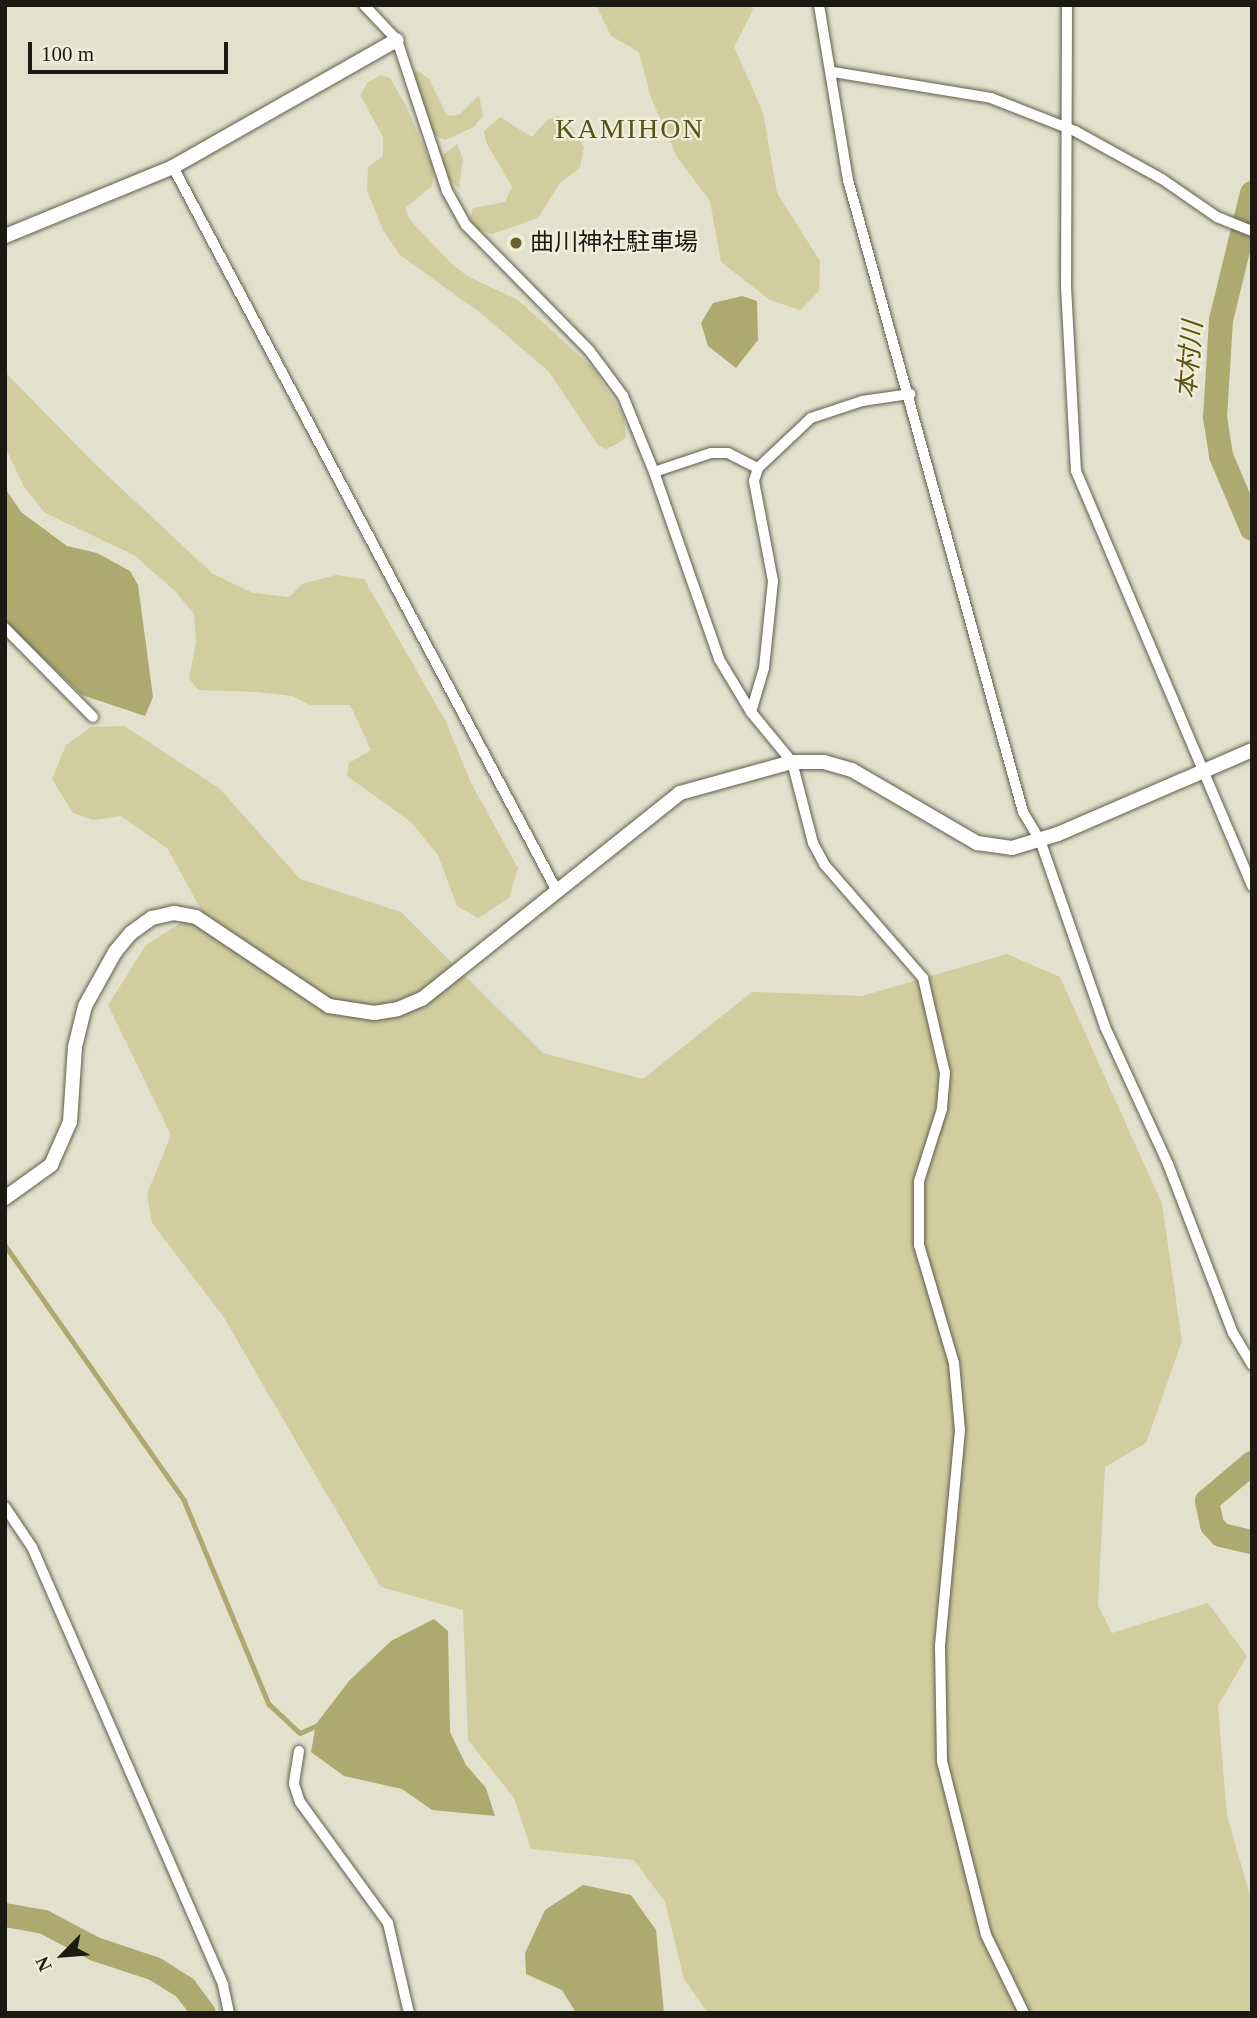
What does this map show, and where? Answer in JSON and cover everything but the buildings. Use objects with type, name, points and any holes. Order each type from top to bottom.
[{"type":"street","points":[[364,5],[397,40],[447,191],[466,225],[607,369],[654,472],[719,659],[751,712],[793,762],[813,843],[824,864],[923,978],[940,1040],[945,1073],[942,1109],[922,1162],[918,1218],[927,1281],[954,1363],[960,1430],[940,1646],[942,1761],[986,1935],[1024,2013]]},
{"type":"street","points":[[819,5],[833,72],[848,180],[910,394],[993,714],[1023,812],[1040,840],[1105,1027],[1168,1164],[1233,1333],[1252,1365]]},
{"type":"street","points":[[1067,5],[1066,287],[1076,471],[1252,886]]},
{"type":"street","points":[[5,236],[173,167],[397,40]]},
{"type":"street","points":[[833,72],[991,98],[1067,128],[1162,179],[1217,217],[1252,231]]},
{"type":"street","points":[[173,167],[556,891]]},
{"type":"street","points":[[751,712],[764,668],[772,581],[754,481],[758,468],[811,418],[862,401],[910,394]]},
{"type":"street","points":[[654,472],[711,453],[727,453],[758,468]]},
{"type":"street","points":[[5,628],[93,717]]},
{"type":"street","points":[[5,1198],[51,1166],[70,1122],[75,1047],[85,1006],[115,952],[131,933],[152,918],[174,913],[196,917],[329,1006],[374,1013],[422,999],[680,793],[793,762],[824,762],[852,770],[977,843],[1012,848],[1040,840],[1252,750]]},
{"type":"street","points":[[5,1507],[32,1547],[223,1985],[229,2013]]},
{"type":"street","points":[[299,1751],[294,1784],[300,1802],[388,1923],[409,2013]]},
{"type":"shaded area","points":[[596,5],[751,5],[753,10],[734,47],[763,112],[777,193],[820,261],[819,291],[800,310],[770,300],[721,262],[710,201],[677,157],[651,98],[639,52],[611,36]]},
{"type":"shaded area","points":[[418,71],[429,79],[447,116],[459,115],[479,95],[483,116],[474,127],[445,140],[433,134],[412,74]]},
{"type":"shaded area","points":[[381,75],[390,78],[405,104],[434,169],[432,186],[405,208],[409,219],[467,276],[518,300],[593,368],[624,416],[626,437],[617,444],[606,449],[598,445],[549,372],[482,314],[400,255],[383,230],[367,190],[368,167],[383,156],[383,137],[360,95],[368,82]]},
{"type":"shaded area","points":[[558,116],[567,121],[584,147],[580,168],[560,183],[538,218],[492,234],[479,230],[470,218],[473,208],[505,202],[512,187],[486,142],[484,131],[500,117],[532,137],[547,120]]},
{"type":"shaded area","points":[[457,144],[463,159],[459,188],[446,177],[442,163],[444,154]]},
{"type":"shaded area","points":[[742,296],[757,301],[758,340],[736,368],[708,346],[701,323],[713,303]]},
{"type":"shaded area","points":[[5,372],[93,462],[213,574],[253,593],[289,597],[302,584],[336,575],[364,579],[446,722],[471,783],[518,868],[509,898],[478,918],[457,906],[438,855],[411,822],[347,776],[349,763],[371,750],[350,705],[310,705],[292,696],[198,690],[189,678],[196,642],[194,614],[175,591],[134,555],[45,513],[24,487],[5,447]]},
{"type":"shaded area","points":[[5,488],[21,512],[67,546],[97,553],[130,571],[138,585],[153,697],[145,716],[82,695],[5,622]]},
{"type":"shaded area","points":[[124,726],[219,788],[300,879],[401,912],[543,1053],[643,1079],[752,992],[862,996],[1007,954],[1060,977],[1162,1204],[1182,1341],[1146,1443],[1105,1467],[1098,1605],[1112,1633],[1208,1603],[1247,1656],[1218,1706],[1227,1815],[1252,1903],[1252,2013],[708,2013],[684,1979],[665,1902],[634,1860],[531,1849],[514,1798],[468,1740],[463,1610],[381,1587],[223,1316],[152,1223],[147,1194],[171,1135],[108,1005],[146,945],[201,910],[168,849],[121,816],[93,820],[73,813],[52,779],[66,745],[91,727]]},
{"type":"shaded area","points":[[434,1619],[448,1631],[450,1732],[466,1765],[486,1788],[495,1816],[432,1810],[402,1789],[344,1776],[311,1752],[316,1724],[349,1681],[391,1641]]},
{"type":"shaded area","points":[[583,1885],[631,1895],[656,1930],[664,2013],[576,2013],[562,1990],[526,1974],[525,1953],[545,1910]]},
{"type":"waterway","name":"本村川","points":[[1252,193],[1221,320],[1215,417],[1221,456],[1252,529]]},
{"type":"waterway","points":[[5,1245],[184,1500],[269,1704],[300,1733],[320,1724]]},
{"type":"waterway","name":"本村川","points":[[1252,1463],[1207,1501],[1212,1525],[1221,1535],[1252,1542]]},
{"type":"waterway","points":[[5,1915],[44,1922],[95,1949],[155,1969],[185,1988],[204,2013]]},
{"type":"place","name":"曲川神社駐車場","points":[[516,243]]},
{"type":"district","name":"KAMIHON","points":[[630,129]]}]
